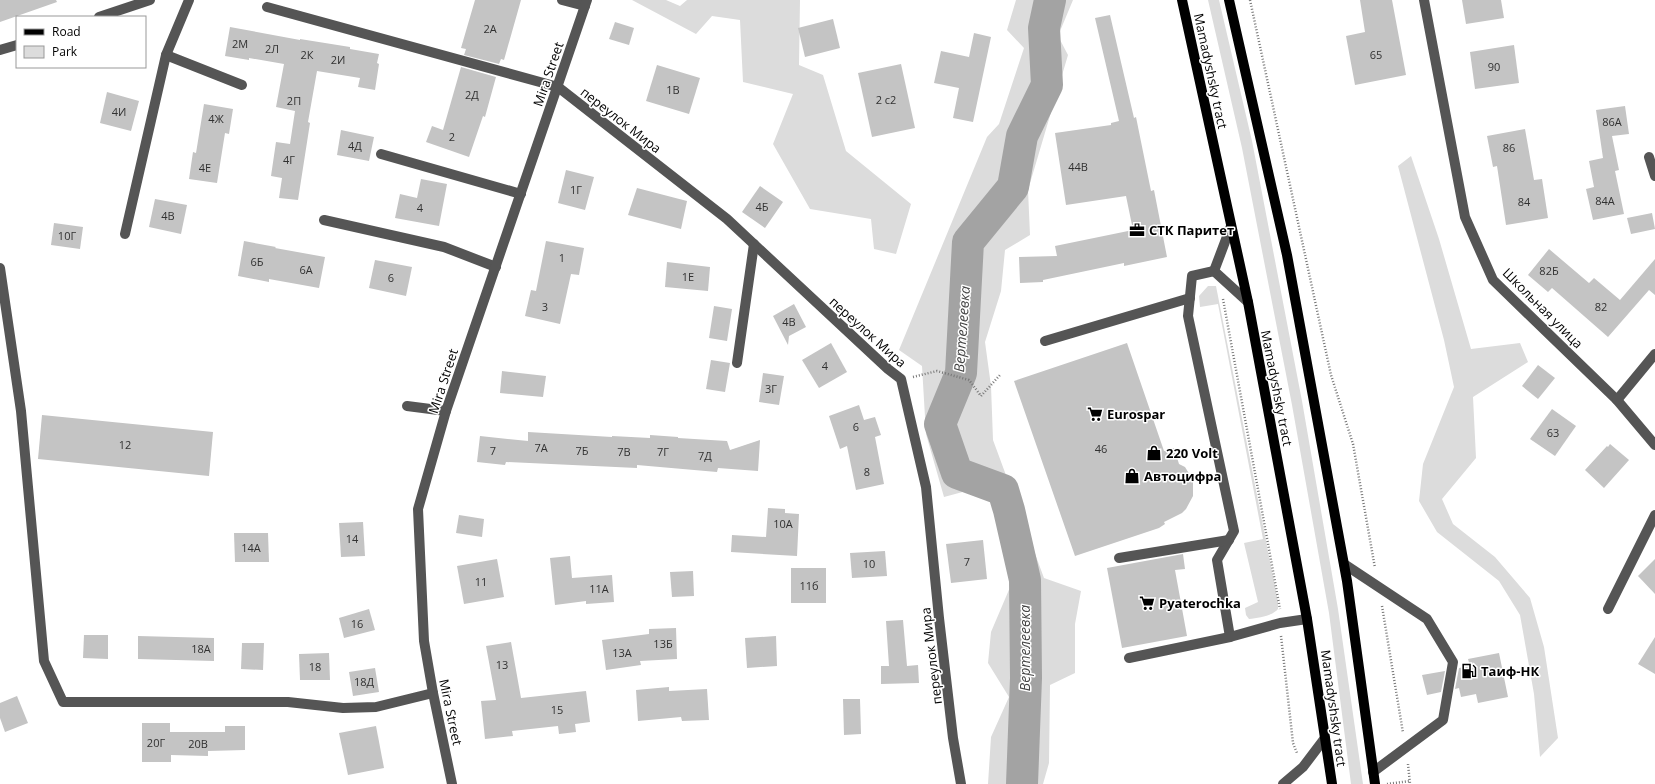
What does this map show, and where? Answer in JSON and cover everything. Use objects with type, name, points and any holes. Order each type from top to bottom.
[{"type":"main road","name":"Mamadyshsky tract","points":[[1182,0],[1248,302],[1307,619],[1332,784]]},
{"type":"main road","points":[[1229,0],[1287,255],[1344,564],[1375,784]]},
{"type":"street","points":[[102,16],[149,0]]},
{"type":"street","points":[[125,234],[166,55],[189,0]]},
{"type":"street","points":[[562,0],[586,3]]},
{"type":"street","name":"Школьная улица","points":[[1424,0],[1465,217],[1493,280],[1617,400],[1655,445]]},
{"type":"street","name":"Mira Street","points":[[452,784],[433,693],[424,640],[418,509],[446,411],[586,3]]},
{"type":"street","points":[[267,7],[558,87]]},
{"type":"street","points":[[0,50],[16,44]]},
{"type":"street","points":[[166,55],[242,85]]},
{"type":"street","name":"переулок Мира","points":[[558,87],[721,214],[901,379],[926,487],[953,738],[961,784]]},
{"type":"street","points":[[381,154],[521,194]]},
{"type":"street","points":[[1649,158],[1655,176]]},
{"type":"street","points":[[324,220],[444,247],[496,267]]},
{"type":"street","points":[[1214,271],[1231,226]]},
{"type":"street","points":[[738,363],[754,244]]},
{"type":"street","points":[[0,268],[21,411],[44,661],[63,702],[288,702],[343,708],[376,707],[433,693]]},
{"type":"street","points":[[1214,271],[1192,276],[1188,316],[1234,531],[1217,560],[1230,637]]},
{"type":"street","points":[[1214,271],[1248,302]]},
{"type":"street","points":[[1045,341],[1190,298]]},
{"type":"street","points":[[1617,400],[1655,354]]},
{"type":"street","points":[[407,406],[446,411]]},
{"type":"street","points":[[1608,610],[1655,515]]},
{"type":"street","points":[[1119,558],[1229,540]]},
{"type":"street","points":[[1344,564],[1428,619],[1453,662],[1443,720],[1373,772]]},
{"type":"street","points":[[1129,658],[1230,637],[1280,623],[1307,619]]},
{"type":"street","points":[[1283,784],[1303,767],[1325,738]]},
{"type":"path","points":[[1250,0],[1331,375],[1353,444],[1379,587],[1411,783],[1387,784]]},
{"type":"path","points":[[1223,299],[1280,603],[1280,623],[1293,742],[1303,767]]},
{"type":"path","points":[[901,379],[937,371],[969,380],[981,396],[1000,375]]},
{"type":"green space","points":[[632,0],[666,0],[680,6],[687,0],[800,0],[799,65],[823,75],[846,151],[911,204],[896,254],[874,249],[871,219],[810,209],[773,144],[793,94],[743,82],[740,20],[712,16],[696,34]]},
{"type":"green space","points":[[1016,0],[1073,0],[1058,36],[1068,55],[1028,190],[1030,235],[1005,250],[1001,291],[985,342],[991,386],[993,440],[1044,578],[1081,591],[1075,624],[1075,673],[1050,685],[1049,763],[1043,784],[988,784],[991,737],[1009,697],[988,663],[991,632],[1011,585],[996,498],[970,490],[944,497],[926,434],[922,366],[899,350],[987,137],[999,124],[1024,48],[1007,30]]},
{"type":"green space","points":[[1208,0],[1219,0],[1252,141],[1302,401],[1338,609],[1363,784],[1351,784],[1329,613],[1292,405],[1242,148]]},
{"type":"green space","points":[[1411,156],[1439,239],[1471,349],[1520,343],[1528,362],[1473,397],[1476,458],[1442,499],[1453,524],[1495,557],[1530,598],[1544,647],[1558,738],[1540,757],[1534,694],[1520,615],[1499,581],[1437,532],[1419,501],[1423,464],[1454,387],[1444,340],[1398,166]]},
{"type":"green space","points":[[1208,286],[1216,286],[1278,602],[1278,609],[1265,616],[1253,619],[1249,619],[1246,615],[1245,608],[1258,602],[1244,543],[1263,539],[1218,304],[1200,307],[1199,296]]},
{"type":"building","points":[[0,0],[56,0],[57,2],[16,16],[0,22]]},
{"type":"building","points":[[475,0],[521,0],[504,60],[501,59],[499,64],[464,55],[466,49],[461,48]]},
{"type":"building","points":[[1360,0],[1392,0],[1406,75],[1355,85],[1346,36],[1365,32]]},
{"type":"building","points":[[1462,0],[1501,0],[1504,18],[1466,24]]},
{"type":"building","points":[[1110,15],[1134,118],[1136,117],[1151,191],[1154,190],[1167,257],[1124,266],[1124,263],[1043,280],[1043,282],[1020,283],[1019,257],[1057,256],[1055,246],[1133,230],[1126,196],[1066,205],[1055,133],[1111,125],[1111,123],[1119,121],[1095,18]]},
{"type":"building","points":[[833,19],[840,48],[805,57],[798,28]]},
{"type":"building","points":[[615,22],[634,28],[629,45],[609,39]]},
{"type":"building","points":[[230,27],[300,40],[350,47],[350,49],[379,54],[375,90],[358,87],[360,78],[317,71],[308,122],[310,123],[298,200],[279,198],[282,178],[271,176],[276,142],[290,144],[295,111],[276,107],[284,64],[249,58],[249,60],[225,56]]},
{"type":"building","points":[[974,33],[991,37],[973,122],[953,118],[959,88],[934,83],[941,51],[969,57]]},
{"type":"building","points":[[1514,45],[1519,83],[1475,89],[1470,52]]},
{"type":"building","points":[[901,64],[915,128],[872,137],[858,73]]},
{"type":"building","points":[[657,65],[700,78],[689,114],[646,101]]},
{"type":"building","points":[[461,67],[496,77],[485,117],[483,116],[469,157],[426,142],[432,126],[443,130]]},
{"type":"building","points":[[107,92],[139,101],[131,131],[100,123]]},
{"type":"building","points":[[204,104],[233,109],[229,134],[225,133],[217,183],[189,179],[193,152],[196,153]]},
{"type":"building","points":[[1625,106],[1629,134],[1612,136],[1619,170],[1615,171],[1624,214],[1593,220],[1586,189],[1594,187],[1589,161],[1603,158],[1596,110]]},
{"type":"building","points":[[1525,129],[1534,180],[1542,179],[1548,218],[1506,225],[1497,166],[1493,167],[1487,136]]},
{"type":"building","points":[[341,130],[374,137],[369,161],[337,155]]},
{"type":"building","points":[[566,170],[594,177],[585,210],[558,203]]},
{"type":"building","points":[[421,179],[447,184],[439,226],[395,218],[400,194],[417,198]]},
{"type":"building","points":[[760,186],[783,202],[765,228],[742,212]]},
{"type":"building","points":[[637,188],[687,201],[681,229],[628,215]]},
{"type":"building","points":[[155,199],[187,205],[181,234],[149,227]]},
{"type":"building","points":[[1652,213],[1655,229],[1631,234],[1627,218]]},
{"type":"building","points":[[54,223],[83,227],[80,249],[51,245]]},
{"type":"building","points":[[244,241],[325,257],[319,288],[269,279],[269,282],[238,276]]},
{"type":"building","points":[[546,241],[584,248],[579,275],[571,274],[560,324],[525,316],[531,290],[536,291]]},
{"type":"building","points":[[1549,249],[1589,283],[1594,278],[1620,300],[1655,259],[1655,295],[1649,290],[1608,337],[1552,288],[1548,292],[1528,275]]},
{"type":"building","points":[[375,260],[412,267],[406,296],[369,288]]},
{"type":"building","points":[[667,262],[710,267],[708,291],[665,287]]},
{"type":"building","points":[[794,304],[806,327],[789,336],[788,345],[773,316]]},
{"type":"building","points":[[714,306],[732,309],[727,341],[709,338]]},
{"type":"building","points":[[831,343],[847,372],[819,388],[802,360]]},
{"type":"building","points":[[1127,343],[1164,451],[1174,448],[1179,464],[1185,467],[1193,480],[1193,496],[1182,513],[1164,522],[1165,524],[1159,528],[1075,556],[1014,381]]},
{"type":"building","points":[[711,360],[730,363],[725,392],[706,389]]},
{"type":"building","points":[[1538,365],[1555,378],[1538,399],[1522,386]]},
{"type":"building","points":[[502,371],[546,376],[543,397],[500,393]]},
{"type":"building","points":[[763,373],[784,376],[779,405],[759,402]]},
{"type":"building","points":[[859,405],[864,420],[875,417],[881,435],[875,437],[884,484],[856,490],[847,446],[840,449],[829,416]]},
{"type":"building","points":[[1552,409],[1576,426],[1555,456],[1530,439]]},
{"type":"building","points":[[42,415],[213,432],[209,476],[38,459]]},
{"type":"building","points":[[528,432],[650,438],[650,435],[727,441],[730,450],[760,440],[758,471],[718,468],[717,472],[637,465],[637,468],[506,462],[505,465],[477,462],[480,436],[528,441]]},
{"type":"building","points":[[1610,444],[1629,460],[1604,488],[1585,470]]},
{"type":"building","points":[[768,508],[785,509],[785,513],[799,514],[797,556],[731,552],[732,535],[766,537]]},
{"type":"building","points":[[459,515],[484,519],[482,537],[456,533]]},
{"type":"building","points":[[363,522],[365,556],[341,557],[339,523]]},
{"type":"building","points":[[234,533],[268,533],[269,562],[235,562]]},
{"type":"building","points":[[983,540],[987,579],[951,583],[946,544]]},
{"type":"building","points":[[885,551],[887,576],[852,578],[850,553]]},
{"type":"building","name":"Pyaterochka","points":[[1183,554],[1185,569],[1175,570],[1187,636],[1122,648],[1107,568]]},
{"type":"building","points":[[570,556],[572,578],[612,575],[614,602],[586,604],[586,601],[555,605],[550,558]]},
{"type":"building","points":[[497,559],[504,597],[464,604],[457,566]]},
{"type":"building","points":[[1655,559],[1655,594],[1638,576]]},
{"type":"building","points":[[791,568],[826,568],[826,603],[791,603]]},
{"type":"building","points":[[693,571],[694,596],[672,597],[670,572]]},
{"type":"building","points":[[369,609],[375,630],[344,638],[339,618]]},
{"type":"building","points":[[903,620],[907,666],[918,665],[919,683],[881,684],[881,666],[889,666],[886,621]]},
{"type":"building","points":[[676,628],[677,659],[640,661],[641,665],[606,670],[602,640],[649,634],[649,629]]},
{"type":"building","points":[[84,635],[108,635],[108,659],[83,658]]},
{"type":"building","points":[[138,636],[214,638],[214,661],[138,659]]},
{"type":"building","points":[[776,636],[777,666],[747,668],[745,638]]},
{"type":"building","points":[[1655,637],[1655,674],[1638,664]]},
{"type":"building","points":[[511,642],[521,698],[586,691],[590,722],[575,724],[576,732],[559,734],[558,726],[512,731],[513,736],[485,739],[481,701],[496,700],[486,646]]},
{"type":"building","points":[[242,643],[264,643],[263,670],[241,669]]},
{"type":"building","points":[[329,653],[330,680],[300,680],[299,654]]},
{"type":"building","points":[[1499,653],[1508,697],[1478,703],[1476,694],[1461,697],[1459,688],[1455,689],[1459,668],[1470,666],[1468,659]]},
{"type":"building","points":[[375,668],[379,692],[353,696],[349,672]]},
{"type":"building","points":[[1445,671],[1441,692],[1427,695],[1422,675]]},
{"type":"building","points":[[669,687],[669,691],[707,689],[709,720],[682,721],[681,717],[638,721],[636,690]]},
{"type":"building","points":[[17,696],[28,723],[5,732],[0,718],[0,703]]},
{"type":"building","points":[[843,699],[860,699],[861,734],[844,735]]},
{"type":"building","points":[[142,723],[170,723],[170,732],[225,732],[225,726],[245,726],[245,750],[208,751],[208,756],[171,755],[171,762],[142,762]]},
{"type":"building","points":[[376,726],[384,768],[348,775],[339,733]]},
{"type":"waterway","name":"Вертелеевка","points":[[1022,784],[1026,678],[1025,580],[1003,490],[957,473],[940,424],[961,373],[968,242],[1013,187],[1022,136],[1047,85],[1044,28],[1050,0]]},
{"type":"place","name":"СТК Паритет","points":[[1137,230]]},
{"type":"place","name":"Eurospar","points":[[1095,414]]},
{"type":"place","name":"220 Volt","points":[[1154,453]]},
{"type":"place","name":"Автоцифра","points":[[1132,476]]},
{"type":"place","name":"Pyaterochka","points":[[1147,603]]},
{"type":"place","name":"Таиф-НК","points":[[1469,671]]}]
